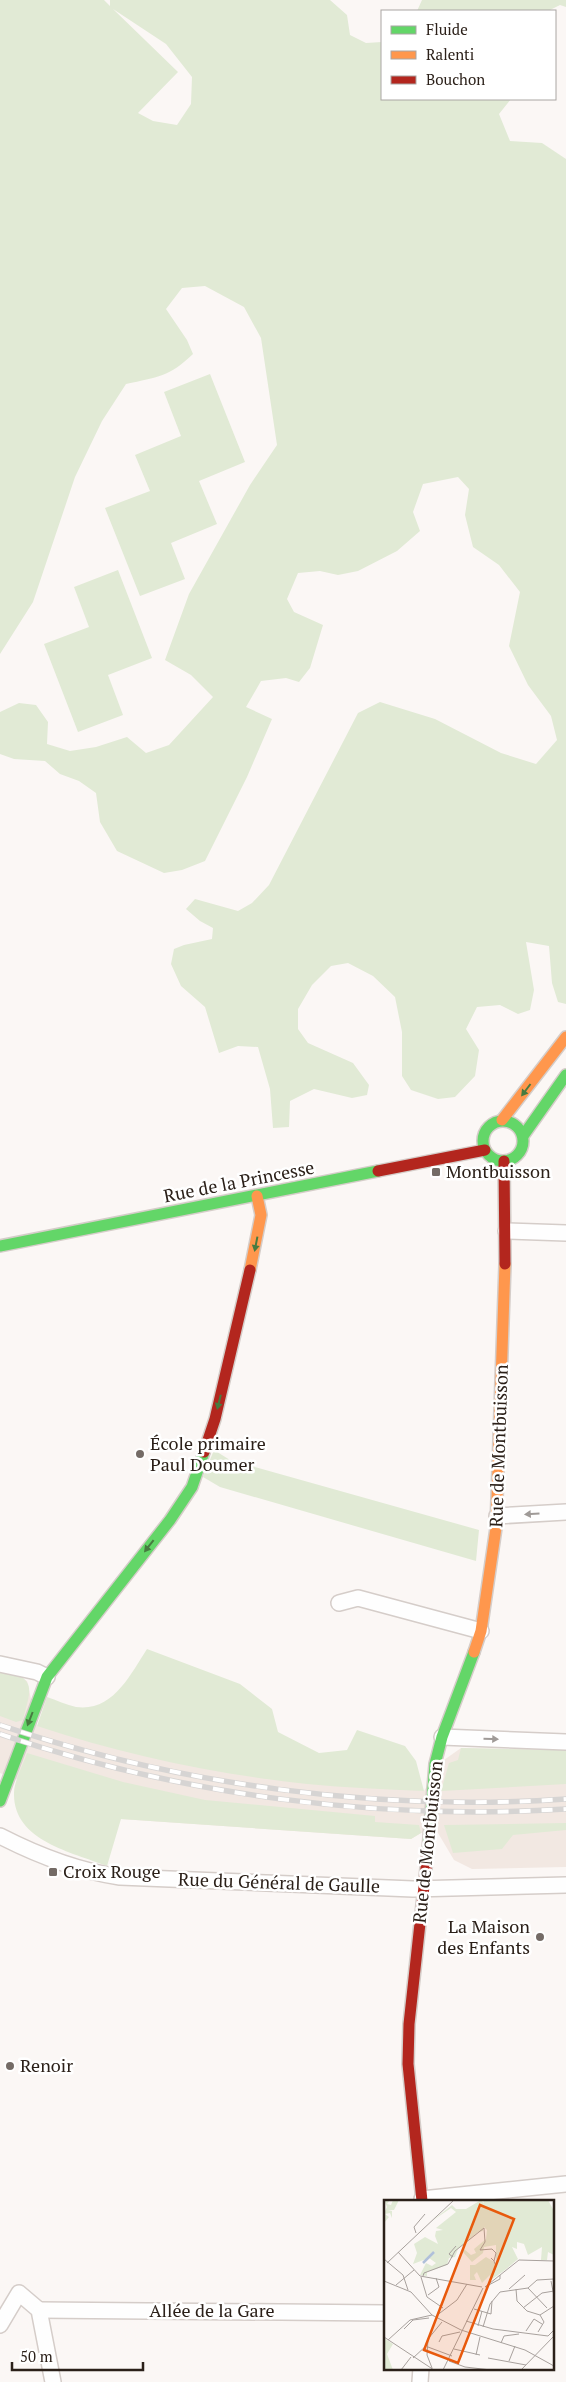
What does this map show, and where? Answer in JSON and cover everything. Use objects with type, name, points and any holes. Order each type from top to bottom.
[{"type":"street","points":[[547,1062],[565,1076],[523,1136],[522,1148],[519,1153],[515,1157],[504,1161],[493,1158],[484,1150],[485,1130],[502,1120],[566,1037]]},
{"type":"street","points":[[502,1120],[517,1126],[523,1136]]},
{"type":"street","name":"Rue de la Princesse","points":[[0,1246],[484,1150]]},
{"type":"street","name":"Rue de Montbuisson","points":[[422,2200],[408,2064],[409,2024],[427,1866],[434,1764],[481,1631],[497,1516],[506,1231],[504,1161]]},
{"type":"street","points":[[0,1801],[47,1677],[170,1520],[192,1487],[215,1419],[247,1287],[261,1215],[257,1196]]},
{"type":"street","points":[[506,1231],[566,1233]]},
{"type":"street","points":[[497,1516],[566,1512]]},
{"type":"street","points":[[339,1603],[358,1598],[481,1631]]},
{"type":"street","points":[[0,1664],[37,1672],[47,1677]]},
{"type":"street","points":[[442,1737],[566,1742]]},
{"type":"street","name":"Rue du Général de Gaulle","points":[[0,1836],[57,1860],[97,1874],[120,1877],[423,1888],[566,1885]]},
{"type":"street","points":[[422,2200],[566,2184]]},
{"type":"street","points":[[0,2325],[19,2293],[38,2310],[53,2382]]},
{"type":"street","name":"Allée de la Gare","points":[[38,2310],[384,2313]]},
{"type":"shaded area","points":[[0,1669],[27,1681],[37,1726],[59,1727],[424,1791],[444,1760],[461,1748],[566,1750],[566,1867],[472,1869],[454,1860],[438,1833],[421,1833],[411,1839],[121,1819],[0,1773]]},
{"type":"green space","points":[[0,0],[104,0],[110,6],[110,0],[330,0],[347,15],[350,35],[366,43],[381,42],[381,100],[510,100],[499,114],[510,141],[542,143],[566,159],[566,1004],[558,1002],[552,983],[549,946],[526,942],[534,990],[530,1010],[518,1014],[500,1005],[477,1007],[466,1029],[479,1050],[475,1076],[455,1097],[438,1099],[411,1090],[402,1076],[402,1032],[395,997],[373,976],[348,963],[331,966],[312,985],[298,1009],[298,1029],[308,1043],[353,1063],[369,1085],[367,1095],[352,1098],[314,1089],[290,1101],[289,1127],[273,1128],[270,1089],[258,1047],[238,1046],[219,1053],[205,1007],[181,986],[171,964],[174,949],[212,939],[213,928],[200,921],[186,909],[195,899],[238,911],[252,903],[269,885],[358,713],[380,702],[435,719],[501,753],[536,764],[557,740],[551,716],[528,685],[509,646],[520,592],[499,565],[473,547],[465,515],[469,489],[458,477],[423,484],[413,512],[420,531],[397,551],[358,571],[338,575],[320,571],[298,573],[287,599],[294,612],[323,625],[310,668],[299,682],[286,678],[261,681],[246,707],[272,719],[247,777],[205,861],[182,870],[164,873],[117,851],[100,822],[96,793],[79,781],[60,774],[45,761],[14,759],[0,754],[0,712],[19,703],[36,705],[48,722],[47,744],[70,751],[96,747],[127,737],[146,753],[169,745],[213,697],[191,675],[165,660],[189,594],[250,485],[277,445],[261,338],[244,307],[205,286],[182,288],[166,309],[187,340],[193,354],[170,372],[147,380],[126,384],[102,421],[75,477],[33,602],[0,654]],"holes":[[[113,9],[166,44],[192,77],[191,104],[177,125],[153,121],[138,113],[178,72]]]},
{"type":"green space","points":[[422,0],[566,0],[566,7],[560,5],[550,10],[417,10]]},
{"type":"green space","points":[[210,374],[245,462],[199,481],[217,524],[171,543],[185,579],[140,596],[105,508],[150,491],[135,455],[181,436],[164,392]]},
{"type":"green space","points":[[118,570],[152,658],[108,675],[123,715],[78,732],[44,644],[89,627],[74,587]]},
{"type":"green space","points":[[214,1450],[230,1460],[479,1530],[476,1561],[220,1487],[203,1477]]},
{"type":"green space","points":[[147,1649],[240,1684],[272,1709],[278,1732],[319,1753],[347,1750],[357,1730],[405,1746],[416,1761],[424,1791],[322,1785],[238,1775],[170,1762],[103,1746],[37,1726],[47,1697],[76,1707],[89,1707],[100,1704],[110,1698],[127,1680]]},
{"type":"green space","points":[[0,1669],[21,1676],[29,1686],[23,1720],[16,1722],[0,1716]]},
{"type":"green space","points":[[461,1748],[566,1750],[566,1784],[441,1791],[449,1763],[458,1760]]},
{"type":"green space","points":[[27,1753],[123,1782],[205,1800],[375,1816],[375,1822],[419,1825],[421,1833],[411,1839],[121,1819],[107,1866],[47,1842],[34,1834],[23,1823],[16,1809],[14,1788]]},
{"type":"green space","points":[[566,1823],[566,1830],[513,1835],[502,1849],[453,1853],[444,1825]]},
{"type":"railway","points":[[0,1725],[68,1746],[137,1764],[279,1789],[351,1797],[423,1801],[495,1802],[566,1799]]},
{"type":"railway","points":[[0,1734],[68,1755],[138,1773],[208,1788],[280,1799],[351,1807],[423,1811],[495,1812],[566,1809]]},
{"type":"traffic: fast","points":[[523,1136],[566,1075]]},
{"type":"traffic: fast","points":[[507,1121],[514,1124],[520,1130],[523,1141],[522,1149],[514,1158],[507,1161],[499,1161],[492,1158],[484,1149],[483,1137],[486,1130],[495,1122],[507,1121]]},
{"type":"traffic: fast","points":[[0,1246],[378,1171]]},
{"type":"traffic: fast","points":[[0,1801],[47,1677],[170,1520],[192,1487],[204,1452]]},
{"type":"traffic: fast","points":[[428,1850],[435,1764],[442,1737],[474,1652]]},
{"type":"traffic: slow","points":[[502,1120],[566,1037]]},
{"type":"traffic: slow","points":[[250,1270],[261,1215],[257,1196]]},
{"type":"traffic: slow","points":[[474,1652],[481,1631],[496,1528],[505,1264]]},
{"type":"traffic: jam","points":[[378,1171],[485,1150]]},
{"type":"traffic: jam","points":[[504,1161],[505,1264]]},
{"type":"traffic: jam","points":[[204,1452],[215,1419],[250,1270]]},
{"type":"traffic: jam","points":[[422,2200],[408,2064],[409,2024],[428,1850]]},
{"type":"place","name":"Montbuisson","points":[[436,1172]]},
{"type":"place","name":"École primaire Paul Doumer","points":[[140,1454]]},
{"type":"place","name":"Croix Rouge","points":[[53,1872]]},
{"type":"place","name":"La Maison des Enfants","points":[[540,1937]]},
{"type":"place","name":"Renoir","points":[[10,2066]]}]
